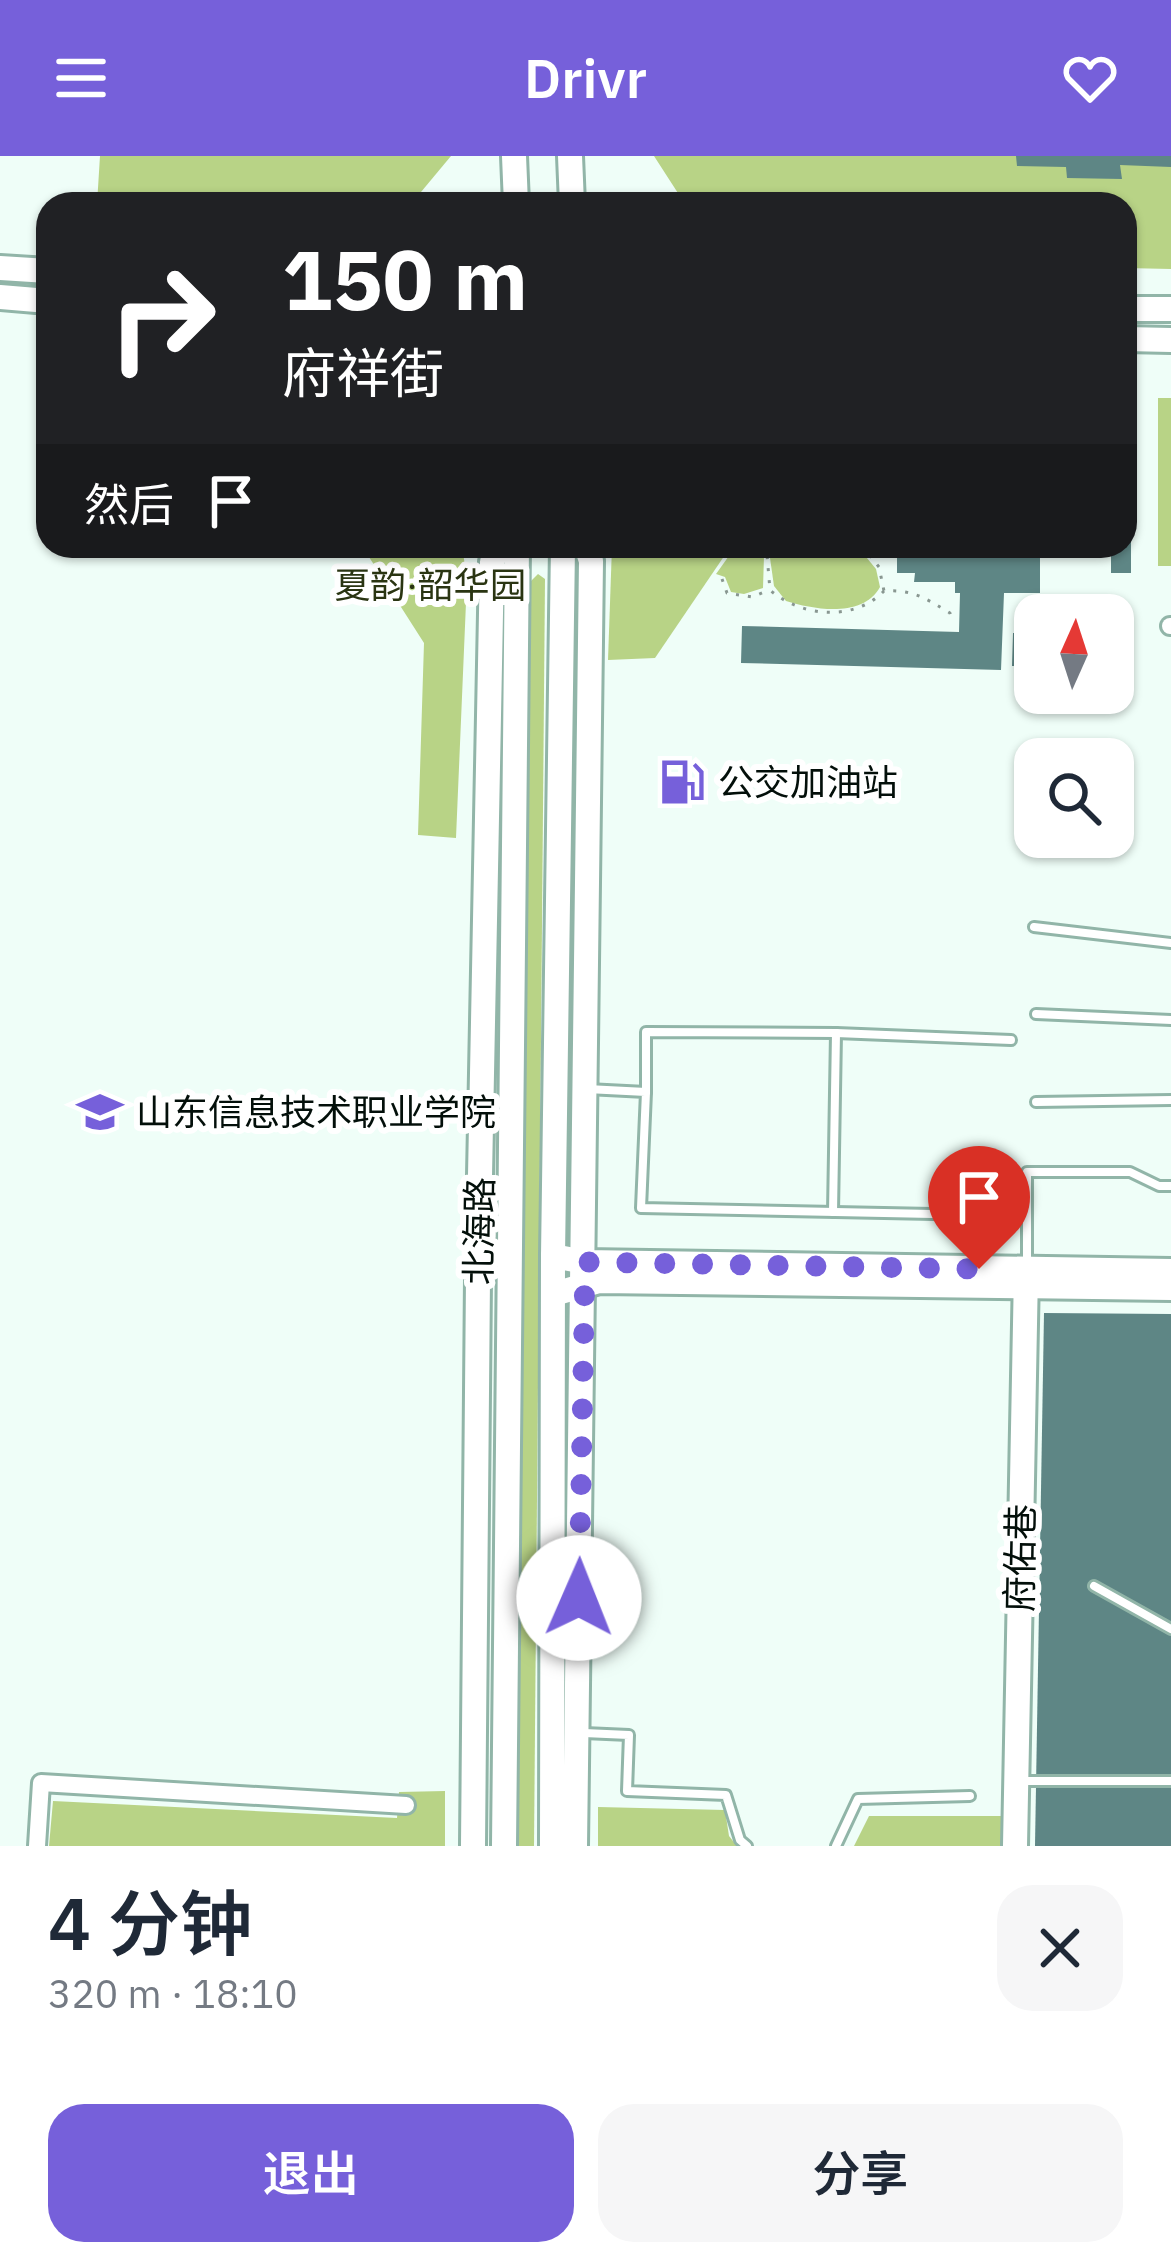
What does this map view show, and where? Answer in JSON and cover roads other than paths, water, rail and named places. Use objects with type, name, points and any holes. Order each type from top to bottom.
[{"type":"street","points":[[514,156],[516,192]]},
{"type":"street","points":[[570,156],[572,192]]},
{"type":"street","points":[[0,268],[36,270]]},
{"type":"street","points":[[0,297],[36,300]]},
{"type":"street","points":[[1137,309],[1171,310]]},
{"type":"street","points":[[1137,339],[1171,340]]},
{"type":"street","name":"北海路","points":[[472,1846],[494,558]]},
{"type":"street","name":"北海路","points":[[504,1846],[517,558]]},
{"type":"street","name":"北海路","points":[[552,1846],[563,558]]},
{"type":"street","points":[[574,1846],[585,1273],[590,558]]},
{"type":"street","points":[[490,680],[516,679]]},
{"type":"street","points":[[561,688],[590,685]]},
{"type":"street","points":[[558,924],[586,924]]},
{"type":"street","points":[[554,1256],[585,1273],[1025,1278],[1171,1288]]},
{"type":"street","points":[[1025,1278],[1171,1271]]},
{"type":"street","points":[[554,1294],[585,1273]]},
{"type":"street","name":"府佑巷","points":[[1015,1846],[1025,1278]]},
{"type":"street","points":[[37,1846],[41,1783],[406,1805]]},
{"type":"lane","points":[[1034,927],[1171,943]]},
{"type":"lane","points":[[1036,1014],[1171,1020]]},
{"type":"lane","points":[[1011,1040],[646,1032],[641,1208],[1027,1216]]},
{"type":"lane","points":[[833,1212],[836,1033]]},
{"type":"lane","points":[[585,1088],[646,1092]]},
{"type":"lane","points":[[1036,1102],[1171,1100]]},
{"type":"lane","points":[[1025,1278],[1027,1172],[1130,1172],[1159,1186],[1171,1186]]},
{"type":"lane","points":[[1094,1586],[1171,1629]]},
{"type":"lane","points":[[576,1733],[629,1735],[627,1791],[727,1795],[740,1840],[747,1846]]},
{"type":"lane","points":[[1016,1781],[1171,1781]]},
{"type":"lane","points":[[836,1846],[858,1799],[970,1796]]},
{"type":"place","name":"公交加油站","points":[[682,782]]},
{"type":"place","name":"山东信息技术职业学院","points":[[100,1112]]},
{"type":"park label","name":"夏韵·韶华园","points":[[430,585]]}]
